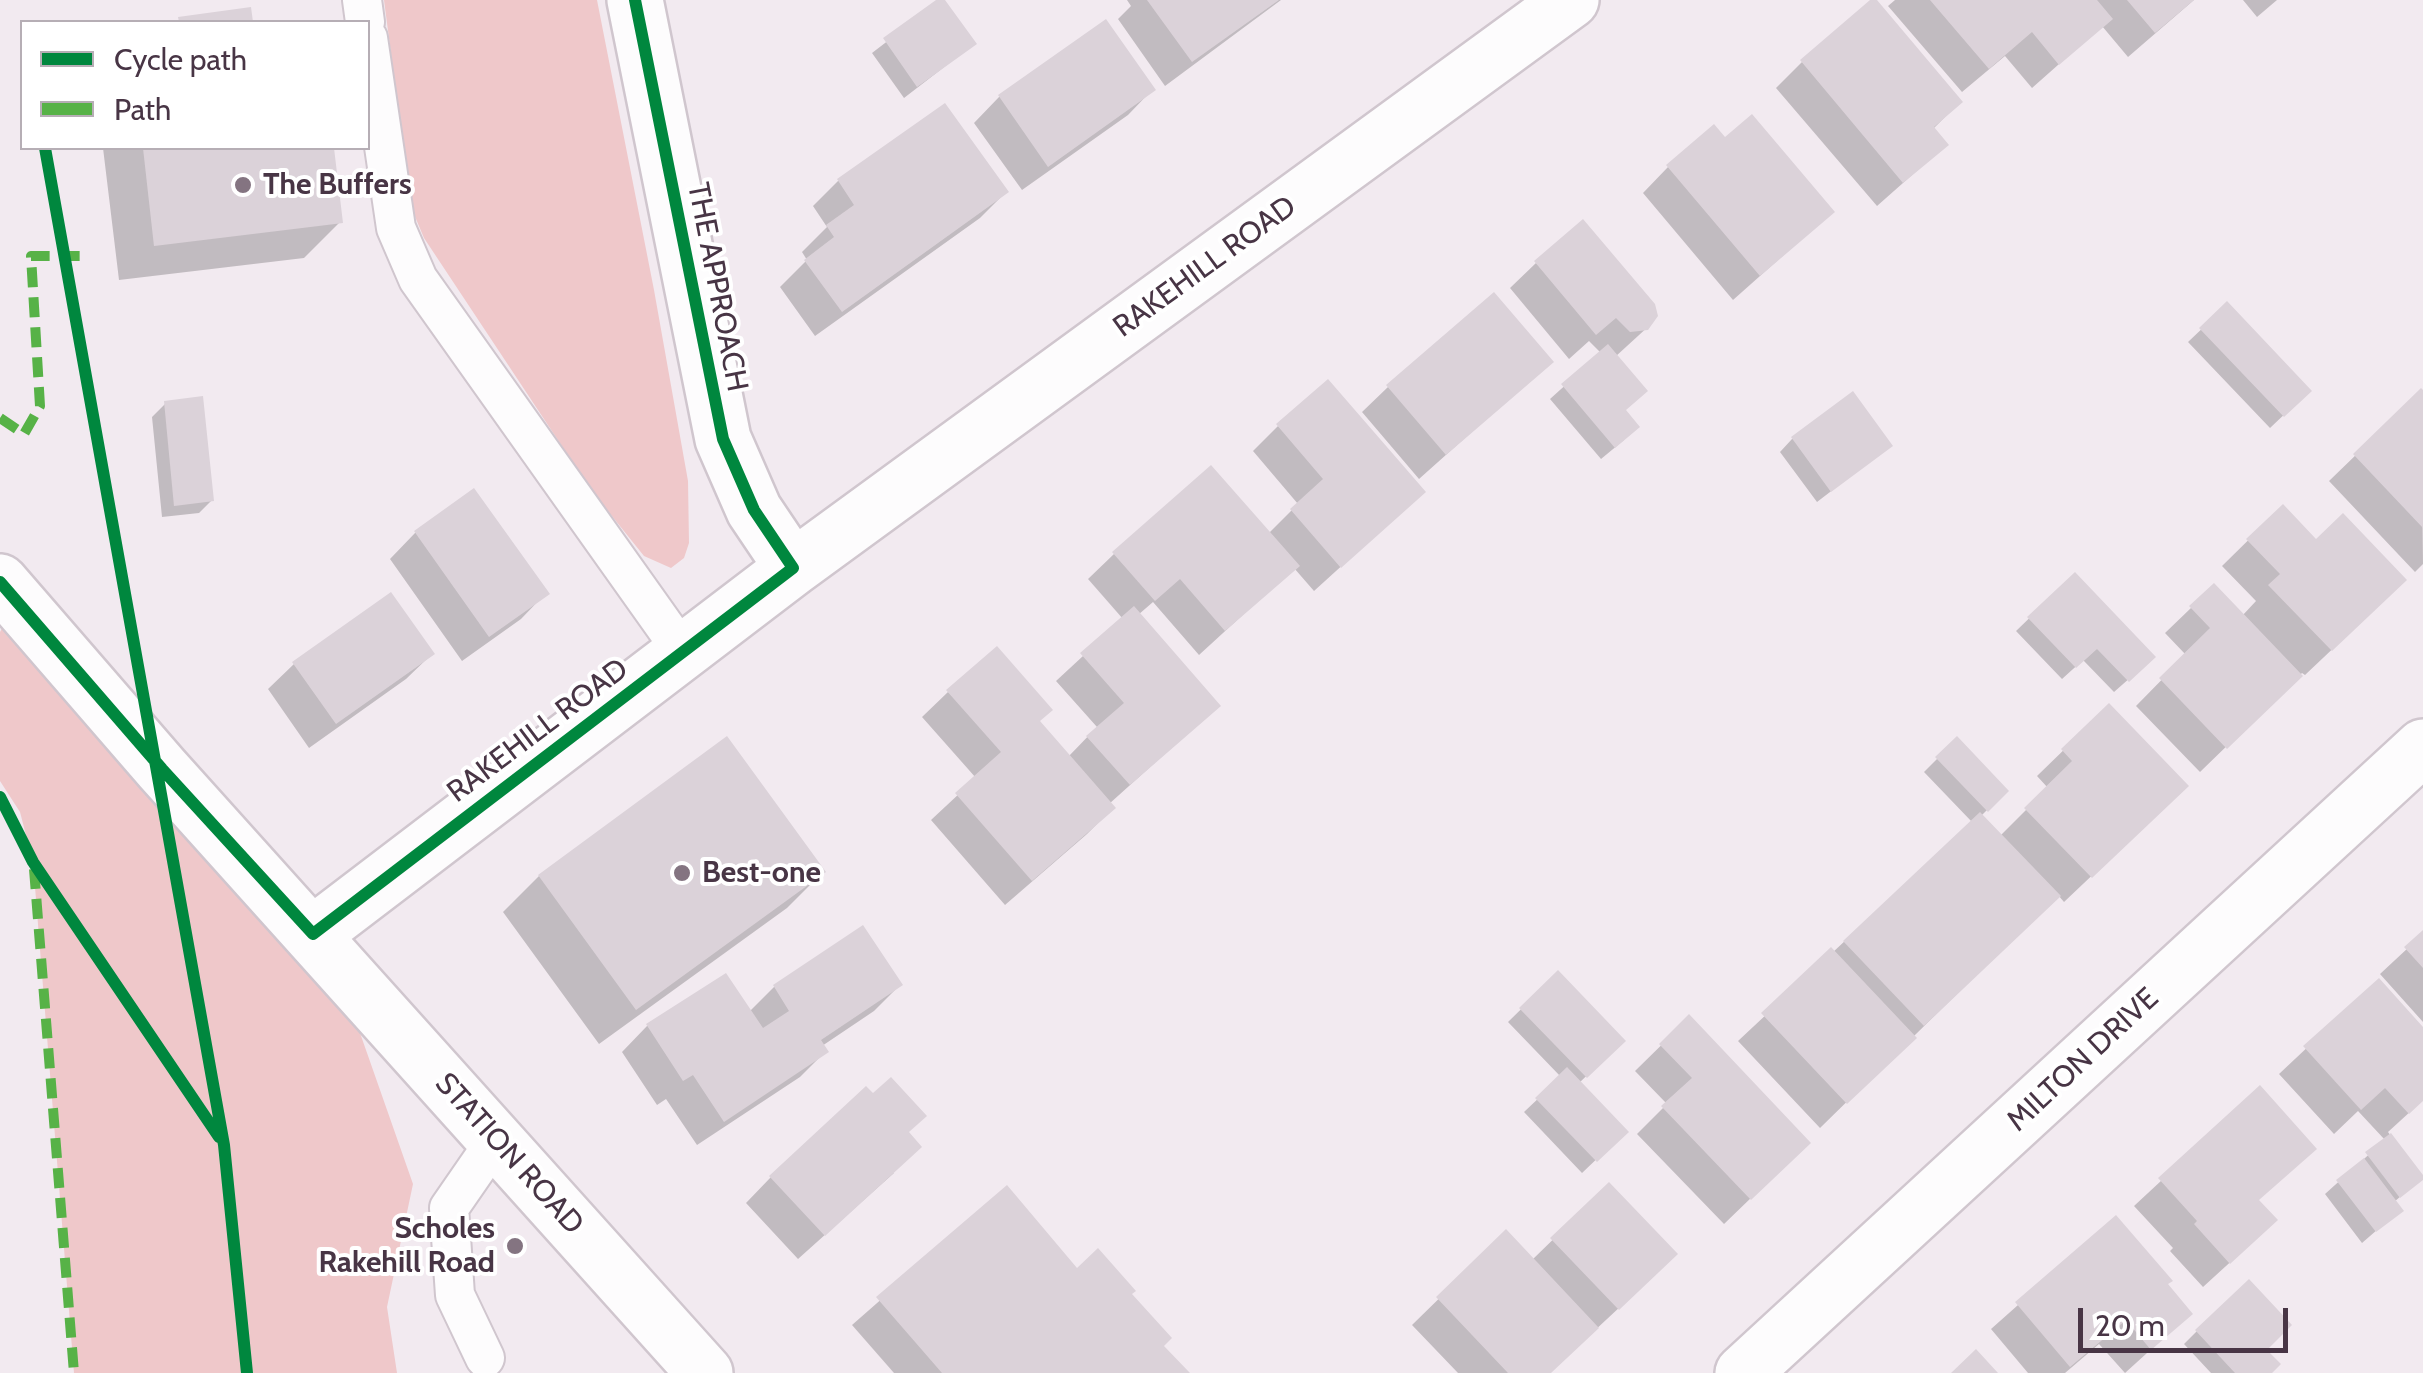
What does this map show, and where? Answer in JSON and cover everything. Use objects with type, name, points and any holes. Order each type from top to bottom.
[{"type":"street","name":"THE APPROACH","points":[[635,0],[723,439],[754,510],[794,568]]},
{"type":"street","name":"RAKEHILL ROAD","points":[[313,934],[794,568],[1571,0]]},
{"type":"street","name":"STATION ROAD","points":[[0,582],[705,1373]]},
{"type":"street","name":"MILTON DRIVE","points":[[1743,1373],[2423,747]]},
{"type":"lane","points":[[370,52],[396,228],[418,279],[683,652]]},
{"type":"lane","points":[[484,1358],[454,1295],[449,1208],[496,1140]]},
{"type":"shaded area","points":[[384,0],[597,0],[688,481],[689,543],[684,558],[671,568],[644,556],[591,490],[424,238],[411,207]]},
{"type":"shaded area","points":[[16,601],[333,956],[413,1184],[387,1307],[397,1373],[74,1373],[33,862],[20,812],[0,781],[0,632]]},
{"type":"building","points":[[936,0],[945,0],[977,44],[917,87],[883,38]]},
{"type":"building","points":[[1147,0],[1279,0],[1192,62]]},
{"type":"building","points":[[1870,0],[1877,0],[1963,102],[1934,127],[1949,145],[1903,183],[1800,60]]},
{"type":"building","points":[[1930,0],[2097,0],[2113,19],[2059,65],[2032,32],[1989,69]]},
{"type":"building","points":[[2127,0],[2194,0],[2155,33]]},
{"type":"building","points":[[251,7],[253,20],[179,20],[178,17]]},
{"type":"building","points":[[1106,19],[1156,90],[1048,167],[998,95]]},
{"type":"building","points":[[945,103],[1009,192],[842,312],[804,260],[834,237],[826,225],[854,205],[837,179]]},
{"type":"building","points":[[1752,114],[1835,212],[1760,276],[1666,165],[1714,124],[1725,137]]},
{"type":"building","name":"The Buffers","points":[[143,150],[334,150],[343,223],[154,246]]},
{"type":"building","points":[[1583,219],[1655,304],[1658,316],[1648,330],[1630,332],[1616,318],[1596,335],[1534,261]]},
{"type":"building","points":[[1494,292],[1554,362],[1446,455],[1386,385]]},
{"type":"building","points":[[2227,301],[2312,391],[2284,417],[2199,328]]},
{"type":"building","points":[[1608,344],[1648,391],[1626,410],[1640,427],[1615,448],[1561,384]]},
{"type":"building","points":[[1328,379],[1426,492],[1341,568],[1290,509],[1323,479],[1276,424]]},
{"type":"building","points":[[2423,390],[2423,528],[2353,454]]},
{"type":"building","points":[[1853,391],[1893,446],[1831,492],[1791,437]]},
{"type":"building","points":[[203,396],[214,501],[174,506],[164,401]]},
{"type":"building","points":[[1211,465],[1300,566],[1225,631],[1180,579],[1155,601],[1112,552]]},
{"type":"building","points":[[474,488],[550,594],[489,637],[414,531]]},
{"type":"building","points":[[2283,504],[2316,539],[2343,513],[2407,580],[2332,651],[2268,585],[2280,574],[2246,539]]},
{"type":"building","points":[[2075,572],[2156,657],[2129,682],[2097,649],[2076,668],[2027,617]]},
{"type":"building","points":[[2214,583],[2303,676],[2227,749],[2159,678],[2210,628],[2189,606]]},
{"type":"building","points":[[391,592],[435,654],[336,724],[292,662]]},
{"type":"building","points":[[1134,606],[1221,706],[1130,785],[1086,736],[1124,703],[1080,653]]},
{"type":"building","points":[[997,646],[1053,710],[1040,721],[1116,808],[1032,881],[955,793],[1001,752],[946,690]]},
{"type":"building","points":[[2109,703],[2189,786],[2092,878],[2024,808],[2072,761],[2061,749]]},
{"type":"building","name":"Best-one","points":[[727,736],[826,872],[636,1010],[538,875]]},
{"type":"building","points":[[1957,736],[2009,791],[1988,812],[1935,757]]},
{"type":"building","points":[[1980,812],[2061,896],[1924,1026],[1843,941]]},
{"type":"building","points":[[863,925],[903,985],[821,1040],[829,1052],[724,1122],[693,1075],[683,1081],[646,1024],[726,973],[763,1028],[789,1011],[773,985]]},
{"type":"building","points":[[2423,930],[2423,968],[2404,947]]},
{"type":"building","points":[[1831,947],[1917,1038],[1847,1104],[1761,1013]]},
{"type":"building","points":[[1558,970],[1626,1041],[1587,1078],[1519,1008]]},
{"type":"building","points":[[2379,978],[2423,1027],[2423,1101],[2409,1114],[2385,1088],[2361,1110],[2303,1046]]},
{"type":"building","points":[[1689,1014],[1811,1143],[1751,1200],[1661,1106],[1692,1078],[1659,1044]]},
{"type":"building","points":[[1567,1067],[1629,1132],[1597,1162],[1535,1098]]},
{"type":"building","points":[[891,1077],[927,1116],[909,1132],[922,1147],[825,1236],[769,1176],[866,1086],[873,1093]]},
{"type":"building","points":[[2260,1085],[2317,1149],[2259,1200],[2278,1220],[2230,1264],[2158,1178]]},
{"type":"building","points":[[2391,1133],[2423,1175],[2423,1180],[2400,1198],[2365,1152]]},
{"type":"building","points":[[2364,1158],[2404,1211],[2376,1232],[2336,1180]]},
{"type":"building","points":[[1609,1182],[1678,1254],[1619,1310],[1550,1238]]},
{"type":"building","points":[[1007,1185],[1077,1268],[1098,1248],[1172,1338],[1164,1346],[1190,1373],[942,1373],[876,1297]]},
{"type":"building","points":[[2116,1215],[2173,1281],[2168,1284],[2193,1314],[2151,1350],[2126,1320],[2070,1367],[2015,1302]]},
{"type":"building","points":[[1506,1229],[1599,1328],[1551,1373],[1508,1373],[1436,1297]]},
{"type":"building","points":[[2249,1279],[2292,1325],[2267,1350],[2281,1364],[2272,1373],[2235,1373],[2195,1330]]},
{"type":"building","points":[[1976,1349],[1998,1373],[1951,1373]]},
{"type":"marked path","points":[[0,418],[24,434],[40,406],[31,256],[81,256]]},
{"type":"marked path","points":[[34,869],[74,1373]]},
{"type":"cycle path","points":[[0,582],[162,769],[313,934],[793,568],[754,510],[723,439],[635,0]]},
{"type":"cycle path","points":[[45,150],[224,1145],[247,1373]]},
{"type":"cycle path","points":[[0,797],[33,862],[219,1137]]},
{"type":"place","name":"The Buffers","points":[[243,185]]},
{"type":"place","name":"Best-one","points":[[682,873]]},
{"type":"place","name":"Scholes Rakehill Road","points":[[515,1246]]}]
